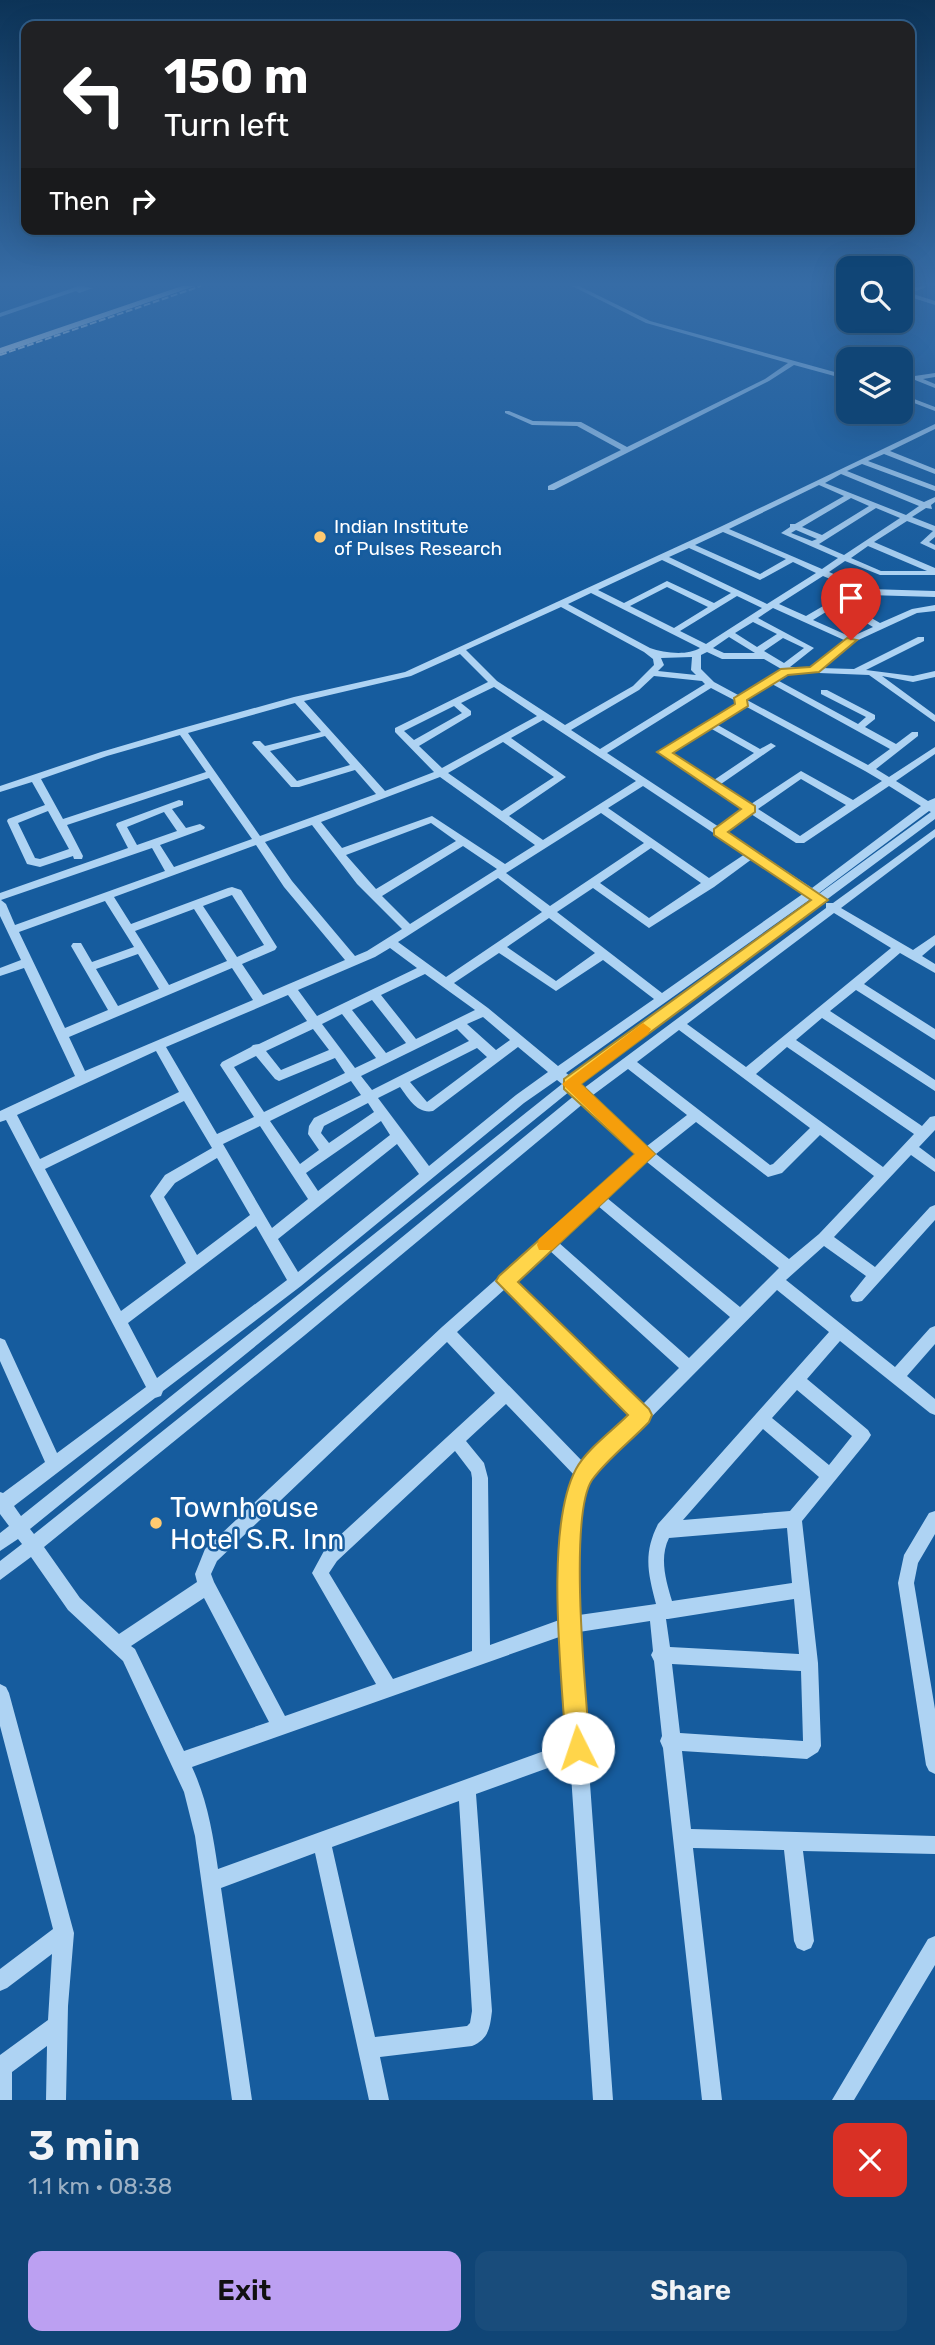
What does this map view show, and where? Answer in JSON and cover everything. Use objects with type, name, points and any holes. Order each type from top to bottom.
[{"type":"street","points":[[551,488],[759,384]]},
{"type":"street","points":[[913,403],[935,411]]},
{"type":"street","points":[[507,412],[532,423],[578,424],[626,450]]},
{"type":"street","points":[[0,789],[182,731],[297,699],[408,674],[689,545],[884,451],[930,433],[935,426]]},
{"type":"street","points":[[884,451],[933,469]]},
{"type":"street","points":[[863,462],[935,489]]},
{"type":"street","points":[[842,472],[930,507]]},
{"type":"street","points":[[819,483],[935,531],[924,543],[935,548]]},
{"type":"street","points":[[849,496],[785,533],[880,573],[935,572]]},
{"type":"street","points":[[701,678],[696,670],[700,652],[907,518],[930,507],[935,499]]},
{"type":"street","points":[[812,545],[874,506]]},
{"type":"street","points":[[815,515],[824,519]]},
{"type":"street","points":[[832,522],[841,526]]},
{"type":"street","points":[[793,526],[822,538]]},
{"type":"street","points":[[723,529],[867,592],[935,594]]},
{"type":"street","points":[[868,543],[935,572]]},
{"type":"street","points":[[689,545],[756,576],[763,576],[793,559]]},
{"type":"street","points":[[662,557],[737,593],[851,640]]},
{"type":"street","points":[[905,574],[914,594]]},
{"type":"street","points":[[624,606],[667,584],[715,607]]},
{"type":"street","points":[[592,590],[674,632],[700,652]]},
{"type":"street","points":[[844,603],[867,592]]},
{"type":"street","points":[[674,632],[737,593]]},
{"type":"street","points":[[807,620],[834,602],[844,603],[880,626]]},
{"type":"street","points":[[562,604],[661,655],[700,652],[730,657],[763,653],[783,634]]},
{"type":"street","points":[[815,670],[816,666],[828,660],[834,651],[851,640],[934,606]]},
{"type":"street","points":[[752,618],[810,648],[741,702],[664,752],[800,841],[935,750]]},
{"type":"street","points":[[728,634],[787,668],[870,672],[913,679],[935,674]]},
{"type":"street","points":[[855,672],[921,639]]},
{"type":"street","points":[[461,650],[494,683],[543,716],[835,909],[935,969]]},
{"type":"street","points":[[565,729],[636,688],[654,673],[659,665],[657,658],[647,650]]},
{"type":"street","points":[[808,701],[832,684],[833,671]]},
{"type":"street","points":[[870,672],[935,719]]},
{"type":"street","points":[[0,1543],[570,1084],[933,808],[869,769],[701,678],[654,673]]},
{"type":"street","points":[[771,680],[894,747]]},
{"type":"street","points":[[494,683],[398,730],[441,773],[543,845]]},
{"type":"street","points":[[600,753],[711,684]]},
{"type":"street","points":[[824,692],[872,717],[859,728]]},
{"type":"street","points":[[297,699],[383,795]]},
{"type":"street","points":[[413,745],[468,713],[454,702]]},
{"type":"street","points":[[13,930],[441,773],[543,716]]},
{"type":"street","points":[[710,723],[761,753]]},
{"type":"street","points":[[182,731],[257,841],[353,962]]},
{"type":"street","points":[[327,733],[260,746],[295,785],[356,766]]},
{"type":"street","points":[[869,769],[894,747],[915,734]]},
{"type":"street","points":[[502,816],[561,777],[504,738]]},
{"type":"street","points":[[713,785],[771,746]]},
{"type":"street","points":[[60,824],[211,774]]},
{"type":"street","points":[[719,832],[800,774],[852,804]]},
{"type":"street","points":[[35,777],[49,807],[85,867]]},
{"type":"street","points":[[156,1391],[39,1166],[4,1115],[82,1078],[160,1047],[353,962],[410,930],[642,782]]},
{"type":"street","points":[[134,850],[121,825],[179,803]]},
{"type":"street","points":[[49,807],[12,821],[31,860],[40,863],[75,851]]},
{"type":"street","points":[[166,808],[184,833]]},
{"type":"street","points":[[601,808],[710,884]]},
{"type":"street","points":[[340,853],[432,819],[502,871],[661,998]]},
{"type":"street","points":[[314,820],[375,895],[410,930]]},
{"type":"street","points":[[0,897],[200,827]]},
{"type":"street","points":[[0,1572],[584,1096],[935,832]]},
{"type":"street","points":[[375,895],[463,841]]},
{"type":"street","points":[[154,843],[171,872]]},
{"type":"street","points":[[447,982],[651,843]]},
{"type":"street","points":[[593,883],[649,924],[752,854]]},
{"type":"street","points":[[61,1035],[268,950],[271,944],[234,892],[128,929]]},
{"type":"street","points":[[107,895],[167,992]]},
{"type":"street","points":[[242,2100],[200,1814],[180,1762],[135,1667],[120,1643],[74,1604],[1,1504],[156,1391],[296,1282],[555,1072],[816,896]]},
{"type":"street","points":[[0,904],[82,1078]]},
{"type":"street","points":[[196,904],[261,1002]]},
{"type":"street","points":[[914,956],[935,939]]},
{"type":"street","points":[[390,942],[484,1012],[584,1096],[647,1154],[789,1268]]},
{"type":"street","points":[[77,946],[116,1013]]},
{"type":"street","points":[[499,947],[556,987],[603,954]]},
{"type":"street","points":[[748,1073],[900,947]]},
{"type":"street","points":[[90,967],[141,949]]},
{"type":"street","points":[[0,972],[29,962]]},
{"type":"street","points":[[316,1199],[226,1065],[312,1021],[427,968]]},
{"type":"street","points":[[855,984],[935,1035]]},
{"type":"street","points":[[290,989],[427,1174]]},
{"type":"street","points":[[373,993],[414,1045]]},
{"type":"street","points":[[343,1007],[385,1060]]},
{"type":"street","points":[[195,1265],[157,1196],[170,1179],[216,1146],[262,1119],[484,1012]]},
{"type":"street","points":[[822,1012],[935,1086]]},
{"type":"street","points":[[459,1024],[495,1057]]},
{"type":"street","points":[[679,1024],[883,1175]]},
{"type":"street","points":[[401,1081],[423,1106],[429,1107],[518,1040]]},
{"type":"street","points":[[603,2100],[570,1625],[571,1508],[584,1474],[740,1316],[824,1238],[929,1127],[787,1041]]},
{"type":"street","points":[[328,1152],[314,1134],[315,1126],[478,1042]]},
{"type":"street","points":[[160,1047],[296,1282]]},
{"type":"street","points":[[257,1048],[279,1076],[335,1053]]},
{"type":"street","points":[[628,1062],[768,1171],[777,1169],[818,1128]]},
{"type":"street","points":[[39,1166],[186,1094]]},
{"type":"street","points":[[298,1172],[381,1114]]},
{"type":"street","points":[[281,1727],[207,1586],[203,1574],[211,1555],[447,1332],[647,1154],[695,1116]]},
{"type":"street","points":[[269,1238],[398,1136]]},
{"type":"street","points":[[909,1147],[935,1166]]},
{"type":"street","points":[[598,1198],[740,1316]]},
{"type":"street","points":[[857,1296],[874,1274],[935,1211]]},
{"type":"street","points":[[118,1322],[257,1218]]},
{"type":"street","points":[[824,1238],[874,1274]]},
{"type":"street","points":[[549,1242],[689,1368]]},
{"type":"street","points":[[506,1281],[642,1415]]},
{"type":"street","points":[[776,1281],[935,1408]]},
{"type":"street","points":[[712,2100],[669,1741],[660,1655],[662,1612],[654,1560],[658,1538],[664,1530],[839,1331]]},
{"type":"street","points":[[447,1332],[504,1395],[584,1474]]},
{"type":"street","points":[[896,1377],[935,1333]]},
{"type":"street","points":[[0,1345],[54,1463]]},
{"type":"street","points":[[669,1741],[807,1750],[812,1746],[808,1663],[794,1518],[863,1434],[797,1380]]},
{"type":"street","points":[[389,1689],[320,1573],[331,1555],[504,1395]]},
{"type":"street","points":[[762,1419],[829,1475]]},
{"type":"street","points":[[456,1440],[478,1469],[480,1478],[481,1657]]},
{"type":"street","points":[[664,1530],[794,1518]]},
{"type":"street","points":[[935,1519],[910,1561],[906,1583],[935,1765]]},
{"type":"street","points":[[120,1643],[207,1586]]},
{"type":"street","points":[[180,1762],[570,1625],[801,1590]]},
{"type":"street","points":[[660,1655],[808,1663]]},
{"type":"street","points":[[0,1693],[64,1933],[55,2100]]},
{"type":"street","points":[[210,1882],[578,1748]]},
{"type":"street","points":[[369,2048],[472,2036],[480,2028],[482,2011],[467,1790]]},
{"type":"street","points":[[681,1838],[935,1845]]},
{"type":"street","points":[[792,1841],[804,1941]]},
{"type":"street","points":[[322,1843],[379,2100]]},
{"type":"street","points":[[0,1981],[64,1933]]},
{"type":"street","points":[[842,2100],[935,1946]]},
{"type":"street","points":[[2,2100],[1,2068],[57,2026]]},
{"type":"slow traffic","points":[[546,1245],[647,1154],[570,1084],[643,1029]]},
{"type":"place","name":"Indian Institute of Pulses Research","points":[[320,537]]},
{"type":"place","name":"Townhouse Hotel S.R. Inn","points":[[156,1523]]},
{"type":"route","points":[[578,1748],[570,1625],[571,1508],[584,1474],[642,1415],[506,1281],[647,1154],[570,1084],[821,900],[719,832],[750,809],[664,752],[743,703],[738,701],[785,671],[815,670],[816,666],[830,659],[834,651],[851,640]]}]
